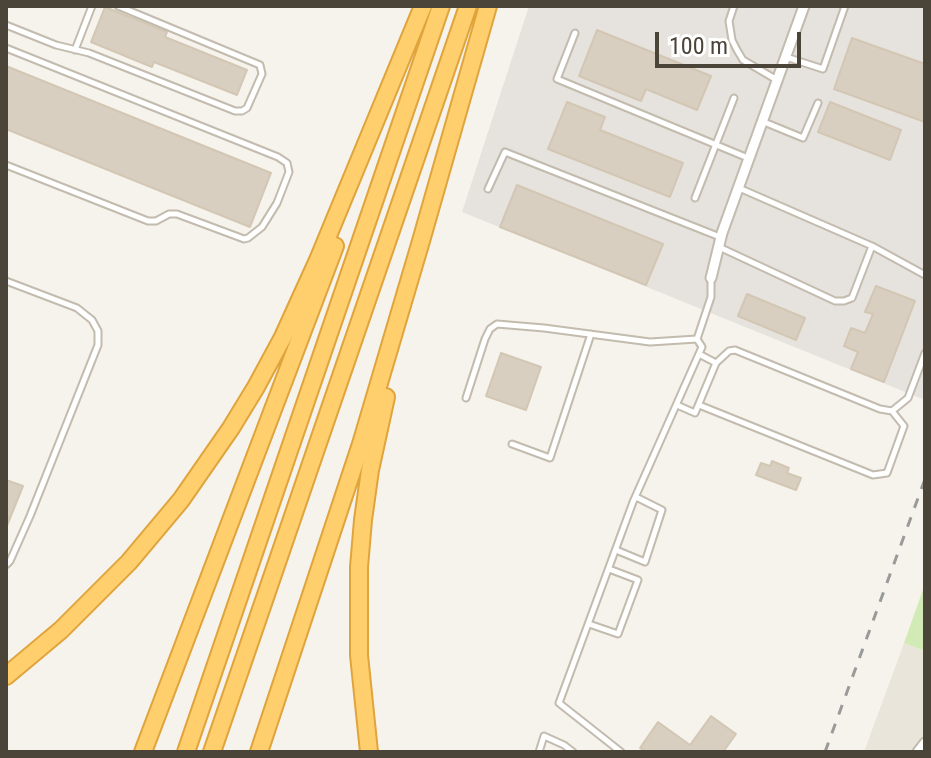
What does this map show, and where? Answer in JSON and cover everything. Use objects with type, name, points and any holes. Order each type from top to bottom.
[{"type":"highway","points":[[6,676],[61,630],[129,562],[181,500],[231,428],[289,324],[423,6]]},
{"type":"highway","points":[[186,752],[441,6]]},
{"type":"highway","points":[[212,752],[468,6]]},
{"type":"highway","points":[[259,752],[346,493],[488,6]]},
{"type":"highway","points":[[143,752],[326,269],[398,68]]},
{"type":"highway","points":[[369,752],[359,655],[358,592],[363,520],[379,426],[421,241]]},
{"type":"street","points":[[711,278],[719,242],[804,6]]},
{"type":"street","points":[[918,752],[925,743]]},
{"type":"lane","points":[[75,50],[92,6]]},
{"type":"lane","points":[[6,25],[56,45],[118,64],[235,111],[247,108],[262,74],[260,65],[118,6]]},
{"type":"lane","points":[[734,6],[729,21],[737,50],[743,60],[777,81]]},
{"type":"lane","points":[[786,57],[823,69],[845,6]]},
{"type":"lane","points":[[575,33],[557,79],[749,159]]},
{"type":"lane","points":[[6,48],[278,157],[287,163],[289,172],[277,203],[262,227],[244,239],[177,214],[148,221],[6,165]]},
{"type":"lane","points":[[695,198],[734,98]]},
{"type":"lane","points":[[763,122],[803,138],[818,103]]},
{"type":"lane","points":[[488,189],[505,152],[719,242],[835,301],[852,298],[872,246]]},
{"type":"lane","points":[[738,188],[872,246],[925,275]]},
{"type":"lane","points":[[697,339],[711,297],[711,278]]},
{"type":"lane","points":[[6,281],[77,308],[92,320],[98,331],[98,345],[30,516],[6,565]]},
{"type":"lane","points":[[466,398],[485,339],[497,324],[650,342],[697,339]]},
{"type":"lane","points":[[512,444],[550,458],[591,334]]},
{"type":"lane","points":[[621,752],[559,703],[636,497],[702,347],[697,339]]},
{"type":"lane","points":[[677,405],[695,413],[716,363],[729,351],[735,350],[880,409],[892,411],[904,426],[887,473],[873,475],[699,405]]},
{"type":"lane","points":[[892,411],[908,398],[925,353]]},
{"type":"lane","points":[[699,354],[716,363]]},
{"type":"lane","points":[[616,550],[645,562],[662,510],[636,497]]},
{"type":"lane","points":[[589,624],[618,634],[638,580],[609,569]]},
{"type":"lane","points":[[539,752],[544,736],[573,752]]},
{"type":"shaded area","points":[[529,6],[925,6],[925,400],[462,212]]},
{"type":"shaded area","points":[[904,643],[925,651],[925,752],[864,752]]},
{"type":"green space","points":[[925,584],[925,651],[904,643]]},
{"type":"building","points":[[105,7],[167,32],[165,37],[247,70],[237,95],[154,62],[152,67],[91,42]]},
{"type":"building","points":[[597,30],[711,76],[697,110],[646,89],[641,101],[579,76]]},
{"type":"building","points":[[852,38],[925,64],[925,122],[834,89]]},
{"type":"building","points":[[6,66],[271,173],[250,227],[6,129]]},
{"type":"building","points":[[567,102],[605,117],[600,130],[683,163],[670,197],[548,149]]},
{"type":"building","points":[[830,102],[901,130],[890,160],[818,132]]},
{"type":"building","points":[[517,185],[663,244],[646,285],[500,227]]},
{"type":"building","points":[[876,286],[915,301],[884,382],[851,369],[858,352],[844,346],[851,328],[865,333],[873,314],[865,312]]},
{"type":"building","points":[[747,294],[805,318],[796,340],[738,316]]},
{"type":"building","points":[[501,353],[541,367],[526,410],[486,396]]},
{"type":"building","points":[[772,461],[789,468],[787,473],[801,478],[796,490],[756,475],[761,463],[770,466]]},
{"type":"building","points":[[6,480],[23,486],[6,528]]},
{"type":"building","points":[[711,716],[736,734],[723,752],[647,752],[640,748],[658,722],[690,745]]},
{"type":"railway","points":[[825,752],[925,479]]}]
